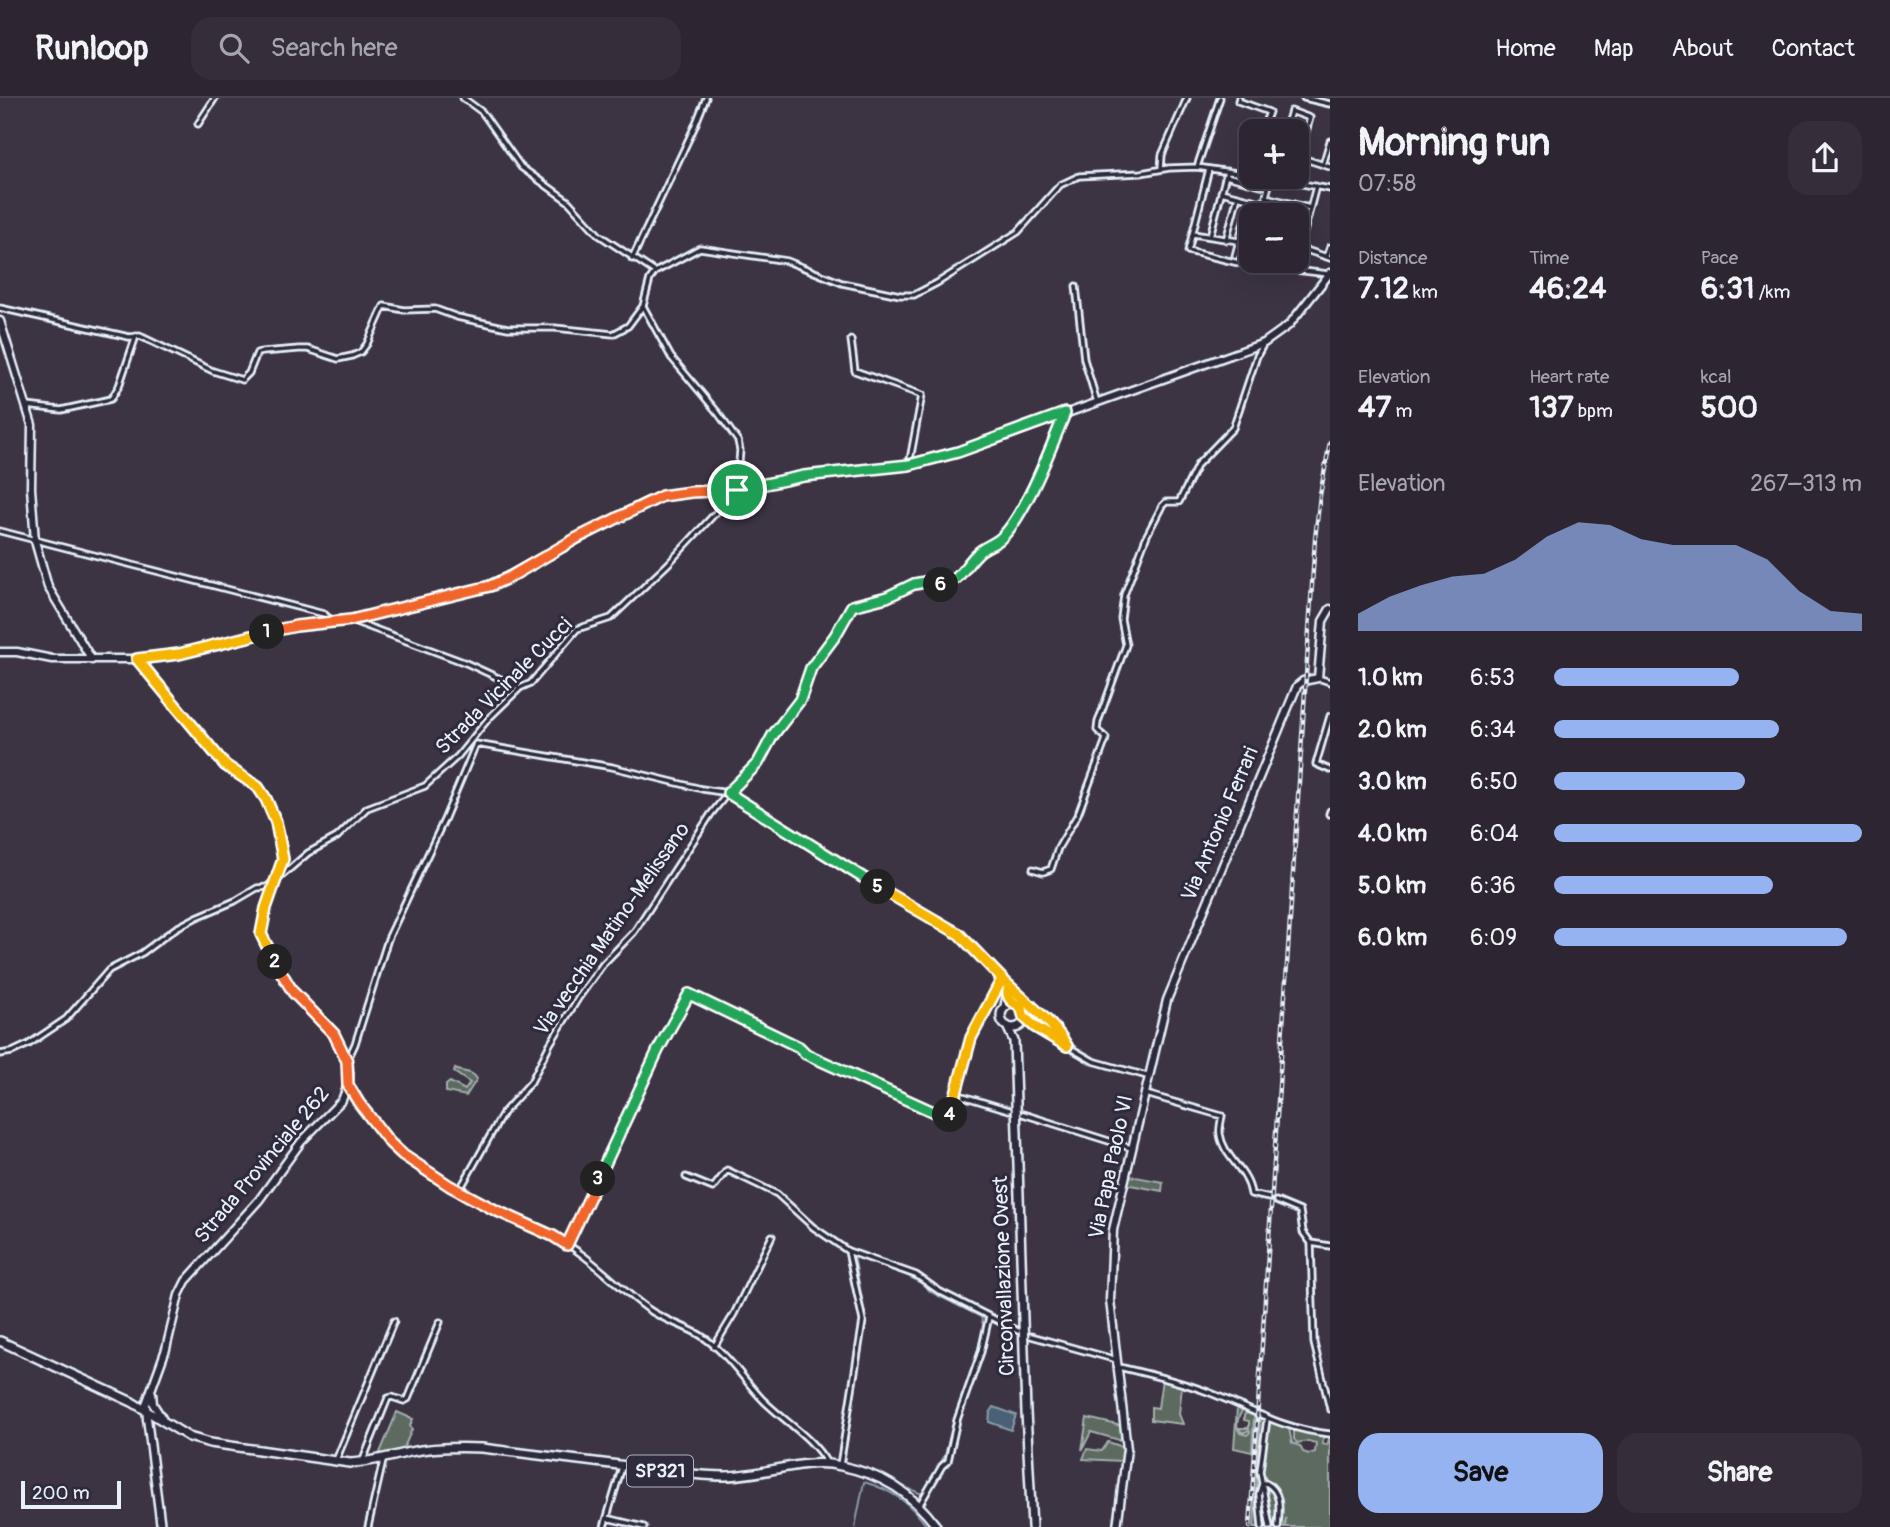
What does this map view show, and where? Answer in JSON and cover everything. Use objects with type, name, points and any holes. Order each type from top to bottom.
[{"type":"main road","points":[[1008,990],[1009,1005],[1021,1007],[1020,1023],[1014,1041]]},
{"type":"main road","name":"Circonvallazione Ovest","points":[[1009,1005],[1001,1017],[1014,1041],[1032,1527]]},
{"type":"main road","points":[[1007,1026],[1020,1023],[1035,1027],[1067,1046]]},
{"type":"main road","name":"SP321","points":[[0,1341],[148,1410],[189,1437],[210,1443],[336,1462],[363,1462],[452,1446],[729,1476],[794,1465],[827,1463],[840,1465],[893,1485],[920,1504],[937,1527]]},
{"type":"street","points":[[198,124],[215,98]]},
{"type":"street","points":[[463,98],[482,113],[520,167],[568,201],[599,235],[655,272]]},
{"type":"street","points":[[632,259],[706,98]]},
{"type":"street","points":[[1161,169],[1162,155],[1186,98]]},
{"type":"street","points":[[1198,167],[1220,98]]},
{"type":"street","points":[[1239,98],[1238,101],[1269,112],[1266,119]]},
{"type":"street","points":[[1304,98],[1330,104]]},
{"type":"street","points":[[1289,119],[1291,111],[1310,118],[1309,121]]},
{"type":"street","points":[[1322,164],[1330,141]]},
{"type":"street","points":[[1309,162],[1330,167]]},
{"type":"street","points":[[0,307],[118,335],[140,336],[213,371],[242,380],[249,373],[257,353],[308,349],[338,359],[361,352],[368,344],[384,306],[404,310],[435,309],[457,317],[508,328],[555,328],[613,334],[628,326],[643,306],[650,279],[655,272],[700,248],[787,261],[842,283],[900,295],[914,295],[1018,232],[1048,196],[1060,185],[1079,176],[1198,167],[1239,178]]},
{"type":"street","points":[[1209,169],[1188,251],[1239,263]]},
{"type":"street","points":[[1226,174],[1239,175]]},
{"type":"street","points":[[1210,236],[1226,174]]},
{"type":"street","points":[[1309,184],[1330,189]]},
{"type":"street","points":[[1309,211],[1316,186]]},
{"type":"street","points":[[1221,192],[1265,203],[1268,189]]},
{"type":"street","points":[[1226,240],[1238,196]]},
{"type":"street","points":[[1266,197],[1290,203]]},
{"type":"street","points":[[1249,203],[1250,199]]},
{"type":"street","points":[[1192,234],[1239,240],[1235,256]]},
{"type":"street","points":[[1309,252],[1329,257],[1330,247]]},
{"type":"street","points":[[1309,271],[1330,273]]},
{"type":"street","points":[[0,652],[17,652],[51,659],[92,660],[179,654],[296,626],[351,620],[490,586],[577,538],[662,496],[737,490],[804,476],[909,465],[958,452],[1264,343],[1289,325],[1330,273]]},
{"type":"street","points":[[1076,286],[1084,359],[1097,402]]},
{"type":"street","points":[[643,306],[671,358],[738,441],[740,450],[737,490]]},
{"type":"street","points":[[0,321],[32,425],[31,488],[35,541],[48,587],[92,660]]},
{"type":"street","points":[[25,406],[61,410],[111,399],[119,386],[136,336]]},
{"type":"street","points":[[851,340],[855,371],[922,395],[909,465]]},
{"type":"street","points":[[1033,869],[1043,872],[1051,869],[1058,848],[1078,814],[1105,742],[1106,738],[1097,730],[1098,722],[1126,645],[1121,609],[1147,535],[1162,506],[1166,502],[1179,502],[1198,464],[1233,428],[1257,356],[1264,343]]},
{"type":"street","points":[[728,793],[758,763],[773,735],[800,700],[811,668],[835,636],[852,606],[887,597],[914,584],[925,582],[936,586],[945,585],[957,579],[976,554],[999,540],[1032,487],[1065,413]]},
{"type":"street","name":"Strada Vicinale Cucci","points":[[0,1054],[29,1044],[66,1019],[109,970],[142,953],[197,917],[275,881],[308,853],[337,837],[367,808],[425,786],[458,756],[489,718],[520,688],[531,683],[578,629],[611,618],[668,564],[737,490]]},
{"type":"street","points":[[0,531],[313,611],[324,614],[334,622]]},
{"type":"street","points":[[1330,609],[1323,621],[1326,630],[1318,678],[1330,682]]},
{"type":"street","points":[[351,620],[502,678],[520,688]]},
{"type":"street","name":"Strada Provinciale 262","points":[[137,659],[225,765],[258,787],[266,799],[276,822],[283,859],[266,908],[261,934],[293,992],[334,1034],[347,1061],[348,1085],[342,1100],[301,1142],[259,1200],[186,1281],[179,1295],[166,1349],[146,1404],[148,1410]]},
{"type":"street","name":"Via Antonio Ferrari","points":[[1172,985],[1297,686],[1318,678]]},
{"type":"street","points":[[1330,716],[1316,764],[1330,770]]},
{"type":"street","points":[[347,1061],[355,1044],[388,939],[416,883],[477,744],[612,767],[728,793],[835,862],[959,934],[1002,979],[1008,990],[1058,1030],[1067,1046],[1093,1061],[1147,1076]]},
{"type":"street","name":"Via vecchia Matino-Melissano","points":[[459,1191],[503,1113],[531,1082],[550,1044],[579,997],[603,964],[634,932],[684,853],[728,793]]},
{"type":"street","points":[[567,1245],[658,1050],[689,994],[799,1047],[806,1054],[947,1118],[971,1038],[1002,979]]},
{"type":"street","name":"Via Papa Paolo VI","points":[[1117,1527],[1127,1449],[1110,1300],[1113,1230],[1147,1076],[1172,985]]},
{"type":"street","points":[[348,1085],[359,1103],[397,1149],[459,1191],[553,1236],[599,1266],[647,1309],[668,1322],[703,1336],[736,1366],[765,1402],[807,1437],[827,1463]]},
{"type":"street","points":[[1144,1093],[1222,1116],[1220,1134],[1231,1158],[1249,1180],[1251,1194],[1269,1198]]},
{"type":"street","points":[[956,1094],[1009,1110]]},
{"type":"street","points":[[1023,1114],[1131,1148]]},
{"type":"street","points":[[686,1177],[713,1188],[727,1170],[754,1181],[777,1194],[813,1227],[848,1251],[916,1275],[939,1291],[1018,1331]]},
{"type":"street","points":[[1276,1201],[1300,1211],[1303,1232],[1311,1243],[1314,1343],[1330,1409]]},
{"type":"street","points":[[714,1347],[734,1314],[772,1236]]},
{"type":"street","points":[[1311,1243],[1330,1245]]},
{"type":"street","points":[[840,1465],[863,1321],[848,1251]]},
{"type":"street","points":[[920,1504],[942,1466],[948,1461],[957,1420],[981,1352],[989,1317]]},
{"type":"street","points":[[336,1462],[394,1321]]},
{"type":"street","points":[[363,1462],[388,1398],[404,1401],[408,1399],[440,1322]]},
{"type":"street","points":[[1031,1336],[1205,1391],[1267,1419],[1303,1430],[1330,1434]]},
{"type":"street","points":[[132,1402],[144,1400],[152,1389]]},
{"type":"street","points":[[152,1389],[153,1404],[165,1422]]},
{"type":"street","points":[[132,1402],[142,1410],[150,1432],[161,1527]]},
{"type":"street","points":[[147,1420],[148,1410]]},
{"type":"street","points":[[148,1410],[152,1416],[150,1432]]},
{"type":"street","points":[[1267,1419],[1261,1454],[1262,1484],[1270,1527]]},
{"type":"street","points":[[150,1432],[158,1422],[165,1422]]},
{"type":"street","points":[[368,1527],[383,1459]]},
{"type":"street","points":[[604,1527],[623,1465]]},
{"type":"street","points":[[1262,1484],[1259,1492],[1262,1527]]},
{"type":"street","points":[[1262,1484],[1272,1486],[1278,1498],[1278,1527]]},
{"type":"street","points":[[607,1518],[644,1527]]},
{"type":"green space","points":[[455,1069],[470,1073],[477,1079],[466,1096],[446,1092],[446,1085],[450,1082],[465,1090],[470,1083],[454,1072]]},
{"type":"green space","points":[[1128,1171],[1130,1176],[1163,1182],[1162,1191],[1125,1184]]},
{"type":"green space","points":[[1162,1379],[1182,1386],[1179,1414],[1183,1424],[1151,1420],[1151,1407],[1158,1408]]},
{"type":"green space","points":[[1237,1408],[1243,1410],[1237,1421],[1237,1427],[1240,1433],[1247,1435],[1250,1432],[1249,1430],[1243,1433],[1238,1428],[1249,1428],[1249,1421],[1244,1420],[1244,1415],[1247,1413],[1254,1416],[1252,1452],[1234,1448]]},
{"type":"green space","points":[[397,1412],[413,1419],[410,1426],[412,1429],[403,1450],[379,1455]]},
{"type":"green space","points":[[1260,1417],[1289,1428],[1292,1443],[1309,1454],[1315,1452],[1316,1443],[1297,1443],[1294,1430],[1324,1435],[1322,1444],[1327,1445],[1330,1436],[1330,1527],[1285,1527],[1286,1518],[1284,1527],[1254,1527]]},
{"type":"green space","points":[[1087,1418],[1122,1426],[1121,1438],[1119,1440],[1091,1432],[1082,1450]]},
{"type":"green space","points":[[1108,1442],[1123,1447],[1122,1461],[1083,1459],[1087,1449],[1102,1451]]},
{"type":"water","points":[[994,1407],[1016,1415],[1011,1430],[989,1422]]},
{"type":"waterway","points":[[854,1256],[908,1276],[931,1292],[981,1317],[983,1325],[977,1354],[956,1413],[945,1455],[922,1494],[844,1462],[866,1320],[854,1256]]},
{"type":"waterway","points":[[855,1527],[864,1482],[900,1498],[927,1527]]},
{"type":"railway","points":[[1250,1527],[1315,539],[1330,442]]},
{"type":"route","points":[[737,490],[662,496],[577,538],[490,586],[351,620],[296,626],[179,654],[137,659],[225,765],[258,787],[266,799],[276,822],[283,859],[266,908],[261,934],[293,992],[334,1034],[347,1061],[348,1085],[359,1103],[390,1143],[414,1163],[459,1191],[567,1245],[658,1050],[689,994],[799,1047],[806,1054],[947,1118],[954,1104],[971,1038],[1002,979],[1058,1030],[1067,1046],[1035,1027],[1024,1017],[1021,1007],[1013,1004],[1007,994],[1009,986],[1002,979],[959,934],[835,862],[728,793],[758,763],[773,735],[800,700],[811,668],[835,636],[852,606],[887,597],[914,584],[925,582],[936,586],[945,585],[957,579],[976,554],[999,540],[1032,487],[1065,413],[958,452],[909,465],[804,476],[737,490]]}]
